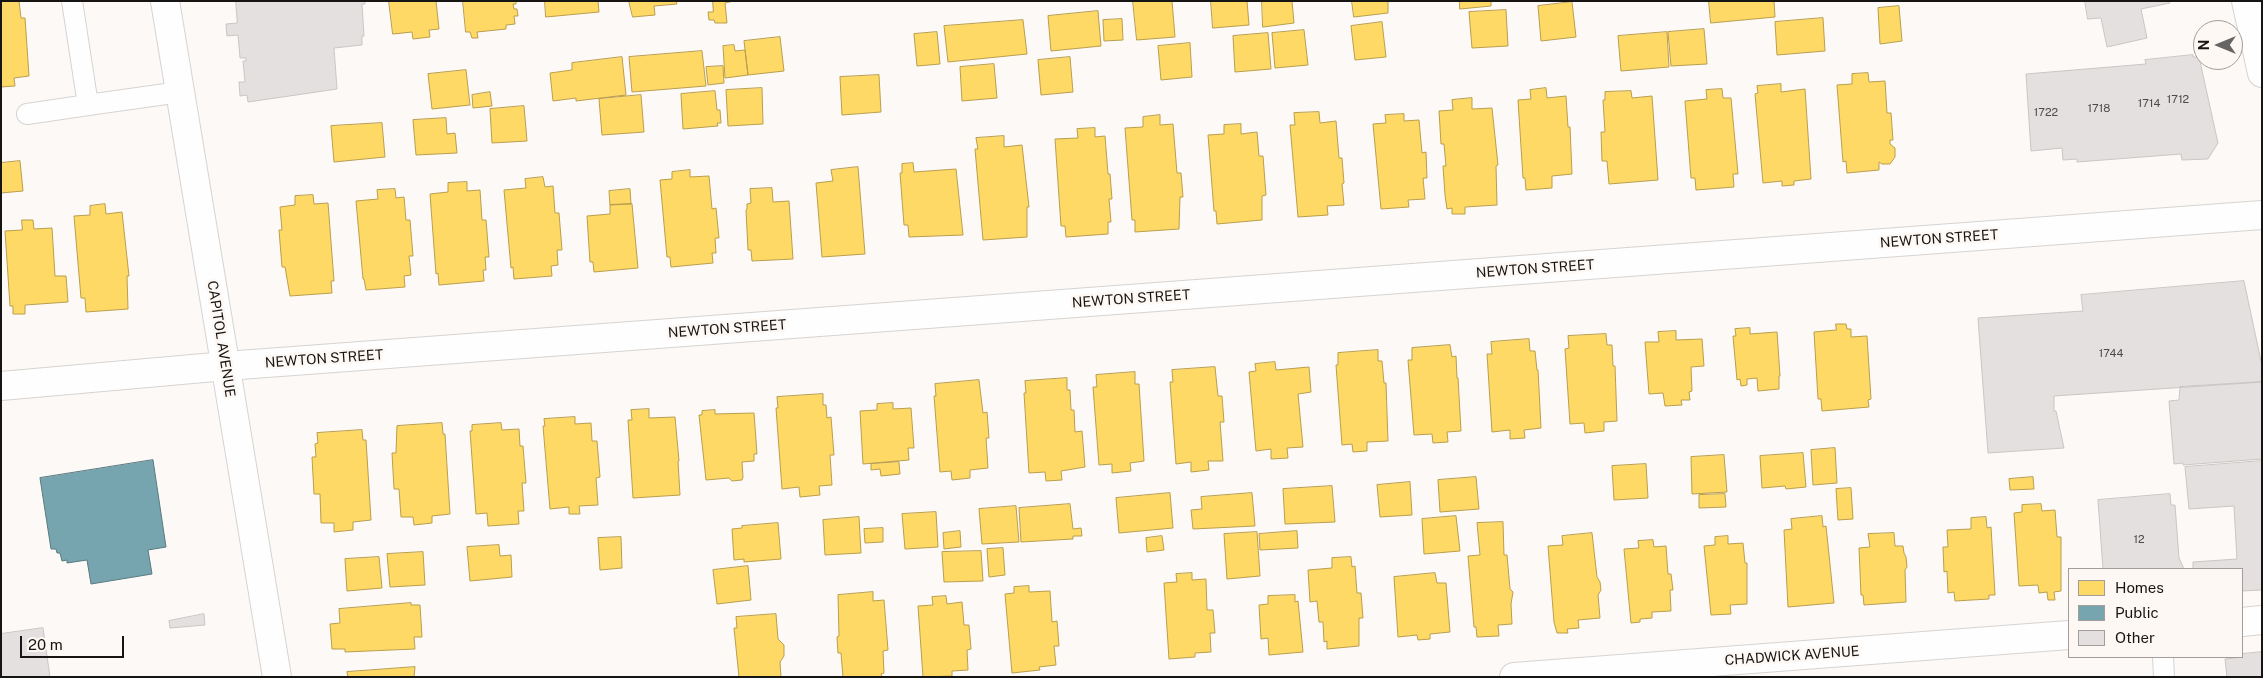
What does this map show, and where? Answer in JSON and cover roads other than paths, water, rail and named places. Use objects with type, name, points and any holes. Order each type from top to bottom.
[{"type":"street","name":"CAPITOL AVENUE","points":[[165,1],[277,677]]},
{"type":"street","points":[[2246,1],[2262,73]]},
{"type":"street","name":"NEWTON STREET","points":[[1,386],[226,366],[2262,215]]},
{"type":"street","points":[[2243,622],[2262,620]]},
{"type":"street","name":"CHADWICK AVENUE","points":[[1514,677],[2068,635]]},
{"type":"lane","points":[[72,1],[88,105]]},
{"type":"lane","points":[[27,114],[180,92]]},
{"type":"lane","points":[[2163,658],[2164,677]]}]
